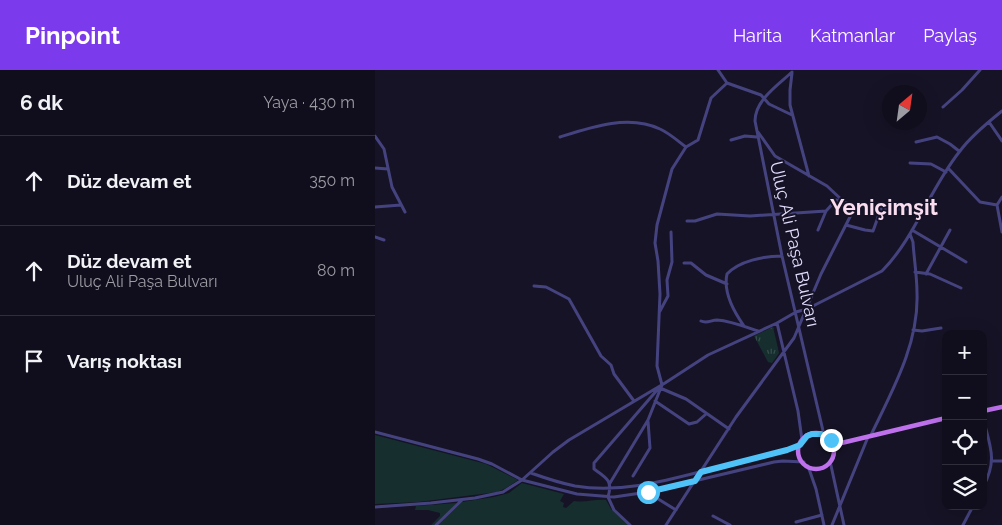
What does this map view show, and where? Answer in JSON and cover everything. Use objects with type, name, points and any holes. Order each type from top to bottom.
[{"type":"main road","points":[[987,410],[1002,407]]},
{"type":"main road","points":[[804,462],[808,466],[819,468],[830,461],[834,454],[833,445],[942,419]]},
{"type":"main road","points":[[801,442],[812,434],[824,435]]},
{"type":"main road","name":"Uluç Ali Paşa Bulvarı","points":[[824,435],[831,440],[833,445]]},
{"type":"main road","name":"Uluç Ali Paşa Bulvarı","points":[[801,442],[799,453],[804,462]]},
{"type":"street","points":[[717,70],[727,83],[752,91],[764,98],[769,104],[792,115]]},
{"type":"street","points":[[943,107],[980,70]]},
{"type":"street","points":[[792,71],[789,90],[792,115],[809,176]]},
{"type":"street","name":"Uluç Ali Paşa Bulvarı","points":[[792,71],[764,98],[755,112],[756,129],[782,256],[824,435]]},
{"type":"street","points":[[609,483],[648,420],[661,386],[657,366],[659,312],[658,261],[655,243],[657,225],[673,169],[686,146],[699,140],[711,98],[727,83]]},
{"type":"street","points":[[375,507],[463,499],[503,492],[521,480],[569,440],[661,386],[708,355],[777,323],[796,312],[807,309],[882,271],[892,261],[910,234],[959,151],[1002,111]]},
{"type":"street","points":[[560,137],[612,123],[630,122],[658,128],[686,146]]},
{"type":"street","points":[[989,122],[1002,141]]},
{"type":"street","points":[[756,129],[775,156],[827,186],[845,203]]},
{"type":"street","points":[[375,136],[384,149],[392,188],[405,212]]},
{"type":"street","points":[[731,140],[745,136],[757,137]]},
{"type":"street","points":[[916,142],[937,137],[959,151]]},
{"type":"street","points":[[910,163],[931,164],[946,172]]},
{"type":"street","points":[[375,168],[388,169]]},
{"type":"street","points":[[948,168],[980,202],[997,205]]},
{"type":"street","points":[[1002,197],[997,205],[1002,232]]},
{"type":"street","points":[[817,230],[826,211],[836,200],[881,209],[925,206]]},
{"type":"street","points":[[375,207],[401,205]]},
{"type":"street","points":[[666,525],[799,327],[821,274],[857,205]]},
{"type":"street","points":[[846,225],[873,231],[881,209]]},
{"type":"street","points":[[687,221],[695,221],[717,214],[749,216],[826,211]]},
{"type":"street","points":[[912,230],[966,262]]},
{"type":"street","points":[[926,274],[950,230]]},
{"type":"street","points":[[659,312],[668,296],[667,280],[672,262],[671,232]]},
{"type":"street","points":[[832,525],[869,436],[902,368],[913,330],[917,294],[913,242],[910,234]]},
{"type":"street","points":[[375,237],[384,240]]},
{"type":"street","points":[[744,326],[731,303],[727,274],[740,265],[761,258],[782,256]]},
{"type":"street","points":[[684,263],[691,263],[706,275],[727,284]]},
{"type":"street","points":[[915,272],[926,274],[961,288]]},
{"type":"street","points":[[534,286],[546,288],[569,299],[601,356],[611,365],[614,374],[634,401]]},
{"type":"street","points":[[701,321],[705,323],[717,320],[759,331]]},
{"type":"street","name":"Uluç Ali Paşa Bulvarı","points":[[777,323],[798,412],[801,442]]},
{"type":"street","points":[[913,330],[922,331],[941,328]]},
{"type":"street","points":[[661,386],[686,400],[729,429]]},
{"type":"street","points":[[630,525],[615,510],[608,497],[611,488],[609,483],[594,469],[594,463],[661,386]]},
{"type":"street","points":[[655,401],[689,424],[697,422],[706,414]]},
{"type":"street","points":[[633,476],[650,448],[648,420]]},
{"type":"street","points":[[984,420],[993,461],[987,479]]},
{"type":"street","points":[[375,432],[478,459],[492,464],[521,480],[577,494],[608,497],[648,492],[774,462],[804,462]]},
{"type":"street","points":[[530,472],[575,486],[611,488],[640,486],[783,452],[801,442]]},
{"type":"street","points":[[830,461],[844,525]]},
{"type":"street","points":[[993,461],[1002,461]]},
{"type":"street","points":[[808,466],[824,525]]},
{"type":"street","points":[[655,497],[676,510]]},
{"type":"street","points":[[436,525],[463,499]]},
{"type":"street","points":[[963,525],[971,510]]},
{"type":"street","points":[[796,522],[822,515]]},
{"type":"street","points":[[713,516],[730,525]]},
{"type":"green space","points":[[773,327],[779,353],[772,363],[768,362],[754,336]]},
{"type":"green space","points":[[375,435],[486,464],[518,480],[497,492],[418,502],[375,504]]},
{"type":"green space","points":[[522,483],[564,494],[560,501],[564,503],[563,507],[566,508],[574,501],[606,500],[611,509],[628,525],[438,525],[462,502],[509,493]]},
{"type":"green space","points":[[457,503],[434,525],[431,525],[440,516],[440,513],[428,510],[415,510],[416,506]]},
{"type":"district","name":"Yeniçimşit","points":[[884,207]]},
{"type":"route","points":[[648,492],[695,481],[701,472],[787,450],[800,445],[807,436],[815,433],[826,436],[831,440]]}]
